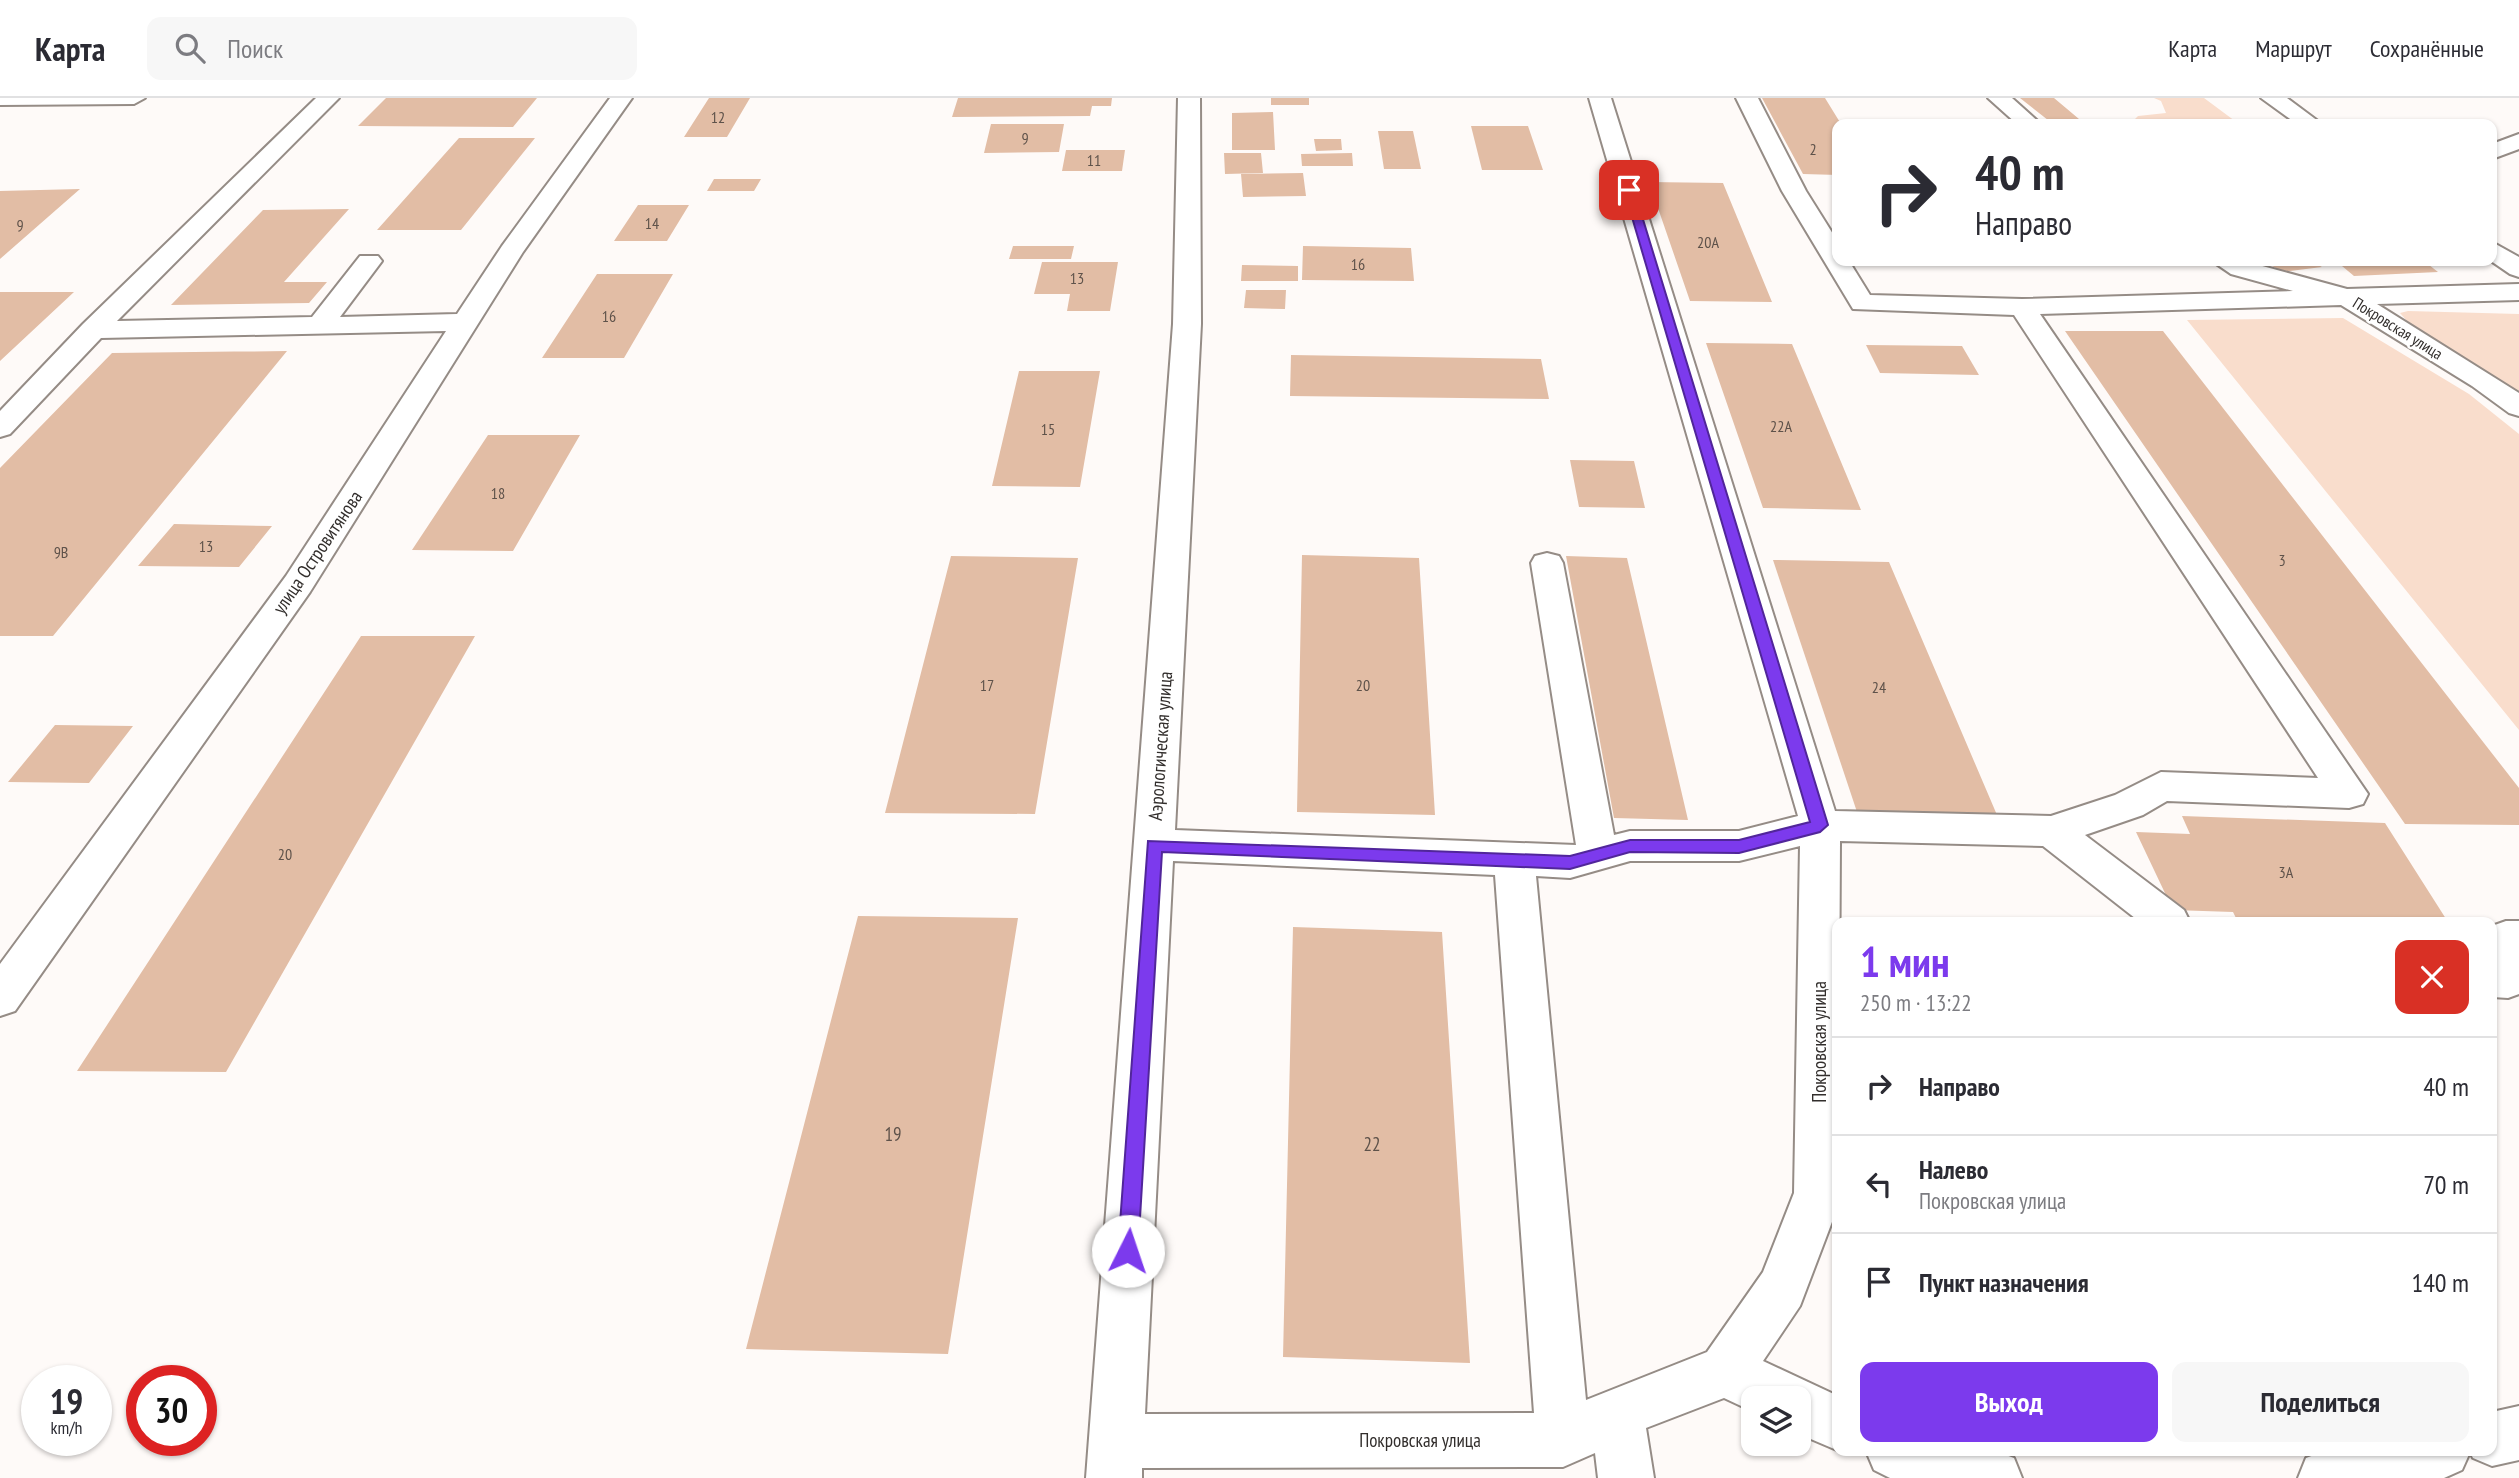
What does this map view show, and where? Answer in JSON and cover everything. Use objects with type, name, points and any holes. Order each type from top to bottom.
[{"type":"street","points":[[1,100],[134,98]]},
{"type":"street","points":[[0,428],[93,330],[328,98]]},
{"type":"street","name":"улица Островитянова","points":[[0,998],[298,584],[511,251],[621,98]]},
{"type":"street","name":"Аэрологическая улица","points":[[1115,1460],[1187,324],[1189,98]]},
{"type":"street","name":"Покровская улица","points":[[1115,1460],[1563,1440],[1616,1413],[1725,1371],[1782,1287],[1818,1193],[1820,825],[1600,98]]},
{"type":"street","points":[[1747,98],[1794,191],[1832,254]]},
{"type":"street","points":[[1999,98],[2025,119]]},
{"type":"street","points":[[2272,98],[2304,119]]},
{"type":"street","points":[[2497,150],[2519,141]]},
{"type":"street","points":[[2497,168],[2519,168]]},
{"type":"street","points":[[2497,254],[2519,269]]},
{"type":"street","points":[[320,325],[369,261]]},
{"type":"street","points":[[1840,266],[1862,303],[2022,307],[2519,292]]},
{"type":"street","name":"Покровская улица","points":[[2233,266],[2346,297],[2482,380],[2519,407]]},
{"type":"street","points":[[1154,845],[1514,862],[1570,862],[1630,846],[1739,846],[1820,825],[2052,831],[2129,805],[2161,786],[2349,794],[2022,307]]},
{"type":"street","points":[[93,330],[466,322]]},
{"type":"street","points":[[1547,563],[1598,854]]},
{"type":"street","points":[[2052,831],[2163,917]]},
{"type":"street","points":[[1514,862],[1563,1440]]},
{"type":"street","points":[[2497,979],[2508,980],[2506,938],[2519,939]]},
{"type":"street","points":[[1725,1371],[1757,1386]]},
{"type":"street","points":[[1811,1412],[1832,1421]]},
{"type":"street","points":[[1616,1413],[1626,1478]]},
{"type":"street","points":[[2497,1438],[2519,1433]]},
{"type":"street","points":[[1904,1456],[1934,1470],[1994,1478]]},
{"type":"street","points":[[2326,1478],[2421,1456]]},
{"type":"shaded area","points":[[2154,98],[2204,98],[2232,119],[2135,119],[2138,116],[2166,113],[2161,101]]},
{"type":"shaded area","points":[[2400,313],[2519,314],[2519,393],[2407,321]]},
{"type":"shaded area","points":[[2343,318],[2469,394],[2519,434],[2519,730],[2187,320]]},
{"type":"building","points":[[386,98],[537,98],[513,127],[358,126]]},
{"type":"building","points":[[709,98],[750,98],[727,137],[684,137]]},
{"type":"building","points":[[958,98],[1112,98],[1111,106],[1092,106],[1090,116],[952,117]]},
{"type":"building","points":[[1271,98],[1309,98],[1309,105],[1271,105]]},
{"type":"building","points":[[1762,98],[1825,98],[1838,119],[1832,119],[1832,175],[1803,174]]},
{"type":"building","points":[[2020,98],[2054,98],[2079,119],[2047,119]]},
{"type":"building","points":[[1273,112],[1275,150],[1232,150],[1232,113]]},
{"type":"building","points":[[991,124],[1064,124],[1059,152],[984,153]]},
{"type":"building","points":[[1471,126],[1528,126],[1543,170],[1482,170]]},
{"type":"building","points":[[1378,131],[1413,131],[1421,169],[1384,169]]},
{"type":"building","points":[[459,138],[535,138],[461,230],[377,230]]},
{"type":"building","points":[[1314,139],[1341,139],[1342,150],[1316,151]]},
{"type":"building","points":[[1066,150],[1125,150],[1122,171],[1062,171]]},
{"type":"building","points":[[1224,153],[1261,153],[1263,173],[1225,174]]},
{"type":"building","points":[[1352,153],[1353,166],[1302,166],[1301,154]]},
{"type":"building","points":[[1303,173],[1306,196],[1243,197],[1241,174]]},
{"type":"building","points":[[714,179],[761,179],[754,191],[707,191]]},
{"type":"building","points":[[1649,182],[1723,183],[1772,302],[1690,301]]},
{"type":"building","points":[[80,189],[0,259],[0,191]]},
{"type":"building","points":[[638,205],[689,205],[667,241],[614,241]]},
{"type":"building","points":[[349,209],[284,282],[327,282],[309,303],[171,305],[263,210]]},
{"type":"building","points":[[1013,246],[1074,246],[1071,259],[1009,259]]},
{"type":"building","points":[[1303,246],[1411,248],[1414,281],[1302,280]]},
{"type":"building","points":[[1042,262],[1118,262],[1110,311],[1067,311],[1070,294],[1034,294]]},
{"type":"building","points":[[1242,265],[1298,266],[1298,281],[1241,281]]},
{"type":"building","points":[[2272,266],[2322,267],[2283,272]]},
{"type":"building","points":[[2342,266],[2430,266],[2438,272],[2354,276]]},
{"type":"building","points":[[597,274],[673,274],[624,358],[542,358]]},
{"type":"building","points":[[1246,290],[1286,290],[1285,309],[1244,308]]},
{"type":"building","points":[[0,292],[74,292],[0,361]]},
{"type":"building","points":[[2065,331],[2163,331],[2519,788],[2519,825],[2405,824]]},
{"type":"building","points":[[1706,343],[1792,344],[1861,510],[1763,508]]},
{"type":"building","points":[[1866,345],[1962,346],[1979,375],[1880,373]]},
{"type":"building","points":[[287,351],[53,636],[0,636],[0,468],[112,353]]},
{"type":"building","points":[[1291,355],[1541,359],[1549,399],[1290,396]]},
{"type":"building","points":[[1019,371],[1100,371],[1080,487],[992,486]]},
{"type":"building","points":[[488,435],[580,435],[513,551],[412,550]]},
{"type":"building","points":[[1570,460],[1634,461],[1645,508],[1579,507]]},
{"type":"building","points":[[174,524],[272,526],[239,567],[138,566]]},
{"type":"building","points":[[1302,555],[1419,558],[1435,815],[1297,812]]},
{"type":"building","points":[[951,556],[1078,558],[1035,814],[885,813]]},
{"type":"building","points":[[1566,556],[1627,558],[1688,820],[1614,818]]},
{"type":"building","points":[[1773,560],[1889,562],[1997,815],[1857,812]]},
{"type":"building","points":[[361,636],[475,636],[226,1072],[77,1071]]},
{"type":"building","points":[[55,725],[133,726],[89,783],[8,782]]},
{"type":"building","points":[[2182,816],[2385,823],[2445,917],[2236,917],[2233,912],[2173,910],[2136,832],[2190,834]]},
{"type":"building","points":[[858,916],[1018,918],[948,1354],[746,1349]]},
{"type":"building","points":[[1293,927],[1442,932],[1470,1363],[1283,1357]]},
{"type":"route","points":[[1128,1251],[1154,845],[1514,862],[1570,862],[1630,846],[1739,846],[1820,825],[1629,190]]}]
